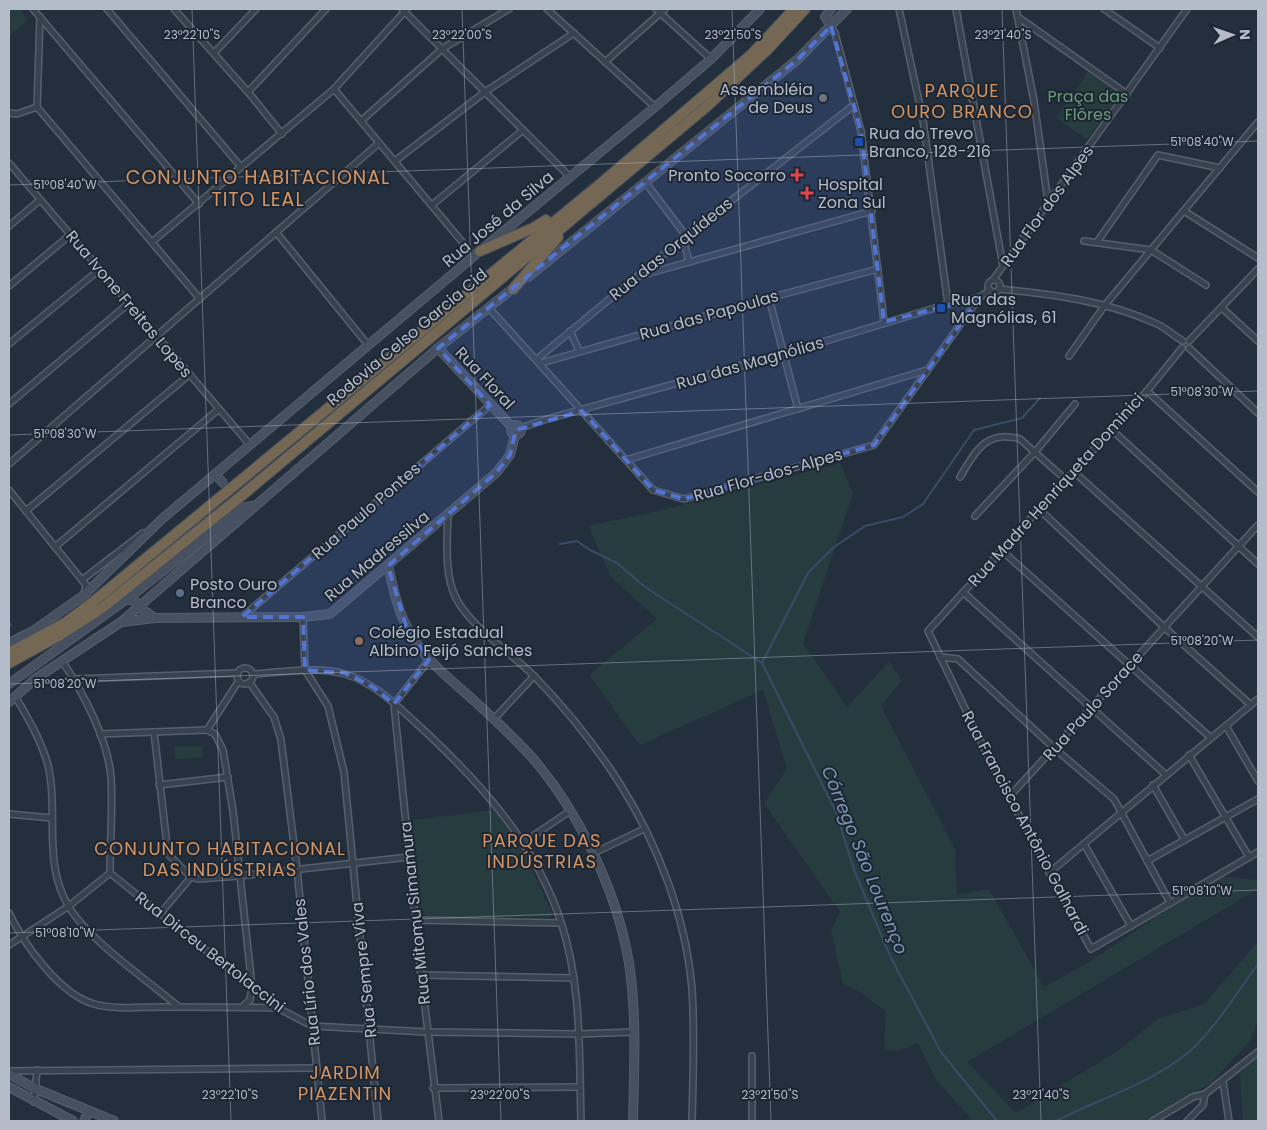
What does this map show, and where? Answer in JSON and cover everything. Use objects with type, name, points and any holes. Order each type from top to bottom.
[{"type":"highway","name":"Rodovia Celso Garcia Cid","points":[[9,653],[65,623],[93,602],[605,180],[752,54],[794,9]]},
{"type":"highway","name":"Rodovia Celso Garcia Cid","points":[[9,663],[60,635],[102,608],[240,497],[705,108],[768,49],[805,9]]},
{"type":"highway","points":[[768,49],[792,30],[811,9]]},
{"type":"highway","points":[[477,254],[533,228],[587,190],[605,180]]},
{"type":"highway","points":[[513,289],[559,236],[592,206],[600,196]]},
{"type":"street","points":[[33,9],[199,204]]},
{"type":"street","points":[[107,9],[241,167]]},
{"type":"street","points":[[214,53],[256,9]]},
{"type":"street","points":[[248,92],[326,9]]},
{"type":"street","points":[[361,121],[442,50],[509,9]]},
{"type":"street","points":[[548,9],[655,107]]},
{"type":"street","points":[[656,9],[663,11],[711,59]]},
{"type":"street","name":"Rua José da Silva","points":[[9,643],[34,631],[84,595],[162,519],[655,107],[711,59],[760,9]]},
{"type":"street","points":[[831,9],[825,17],[831,26],[861,131],[884,322]]},
{"type":"street","points":[[9,684],[21,673],[132,596],[243,508],[254,506],[438,348],[797,60],[847,9]]},
{"type":"street","points":[[899,9],[923,120],[948,304]]},
{"type":"street","points":[[956,9],[1004,266]]},
{"type":"street","points":[[1016,9],[1034,100],[1048,202]]},
{"type":"street","points":[[1104,9],[1160,48]]},
{"type":"street","name":"Rua Flor dos Alpes","points":[[993,280],[1187,9]]},
{"type":"street","points":[[178,10],[282,134]]},
{"type":"street","points":[[152,242],[282,134],[334,88],[404,10],[570,177]]},
{"type":"street","points":[[605,62],[663,11]]},
{"type":"street","points":[[40,17],[37,107],[200,299]]},
{"type":"street","points":[[1018,18],[1127,94]]},
{"type":"street","points":[[395,161],[485,92],[574,33]]},
{"type":"street","points":[[334,88],[432,205],[477,254]]},
{"type":"street","name":"Rua das Orquídeas","points":[[539,361],[570,331],[635,277],[854,105]]},
{"type":"street","points":[[9,113],[18,114],[37,107]]},
{"type":"street","points":[[1069,356],[1105,305],[1258,122]]},
{"type":"street","points":[[432,205],[523,130]]},
{"type":"street","points":[[9,464],[379,142]]},
{"type":"street","points":[[1097,242],[1158,155],[1220,168]]},
{"type":"street","name":"Rua Ivone Freitas Lopes","points":[[10,166],[250,445]]},
{"type":"street","points":[[646,183],[686,236],[684,246],[689,262]]},
{"type":"street","points":[[9,226],[40,200]]},
{"type":"street","points":[[635,277],[872,211]]},
{"type":"street","points":[[1184,211],[1258,258]]},
{"type":"street","points":[[276,232],[368,346]]},
{"type":"street","points":[[9,286],[70,235]]},
{"type":"street","points":[[1084,241],[1151,250],[1206,285]]},
{"type":"street","name":"Rua das Papoulas","points":[[539,361],[878,269]]},
{"type":"street","points":[[1189,348],[1182,348],[1186,341],[1222,308],[1258,269]]},
{"type":"street","points":[[9,344],[99,270]]},
{"type":"street","points":[[999,289],[999,282],[993,280],[989,284],[990,290],[995,292],[999,289],[1038,292],[1105,305],[1158,324],[1186,341],[1189,348],[1258,413]]},
{"type":"street","name":"Rua Flor-dos-Alpes","points":[[489,308],[539,361],[653,490],[684,499],[874,445],[980,297],[990,290]]},
{"type":"street","name":"Rua das Magnólias","points":[[516,430],[547,419],[582,411],[783,354],[884,322],[980,297]]},
{"type":"street","points":[[769,298],[798,410]]},
{"type":"street","points":[[9,404],[128,304]]},
{"type":"street","points":[[1222,308],[1258,342]]},
{"type":"street","points":[[570,331],[579,351]]},
{"type":"street","name":"Rua Floral","points":[[438,348],[490,405],[516,430]]},
{"type":"street","name":"Rua Madre Henriqueta Dominici","points":[[928,631],[1147,391],[1182,348]]},
{"type":"street","points":[[626,460],[928,370]]},
{"type":"street","points":[[26,511],[189,375]]},
{"type":"street","points":[[1147,391],[1258,492]]},
{"type":"street","points":[[975,516],[1035,452],[1075,404]]},
{"type":"street","name":"Rua Paulo Pontes","points":[[242,617],[490,405]]},
{"type":"street","points":[[55,547],[219,409]]},
{"type":"street","points":[[1111,429],[1258,564]]},
{"type":"street","name":"Rua Madressilva","points":[[121,622],[156,618],[303,618],[320,617],[334,612],[496,473],[510,455],[516,430]]},
{"type":"street","points":[[960,477],[978,448],[989,439],[1011,436],[1020,438],[1066,479]]},
{"type":"street","points":[[1073,471],[1258,637]]},
{"type":"street","points":[[215,474],[223,483]]},
{"type":"street","points":[[9,490],[86,585],[84,595]]},
{"type":"street","points":[[179,1007],[87,930],[69,906],[57,880],[52,851],[52,818],[48,765],[34,728],[12,699],[35,679],[121,622],[243,508]]},
{"type":"street","points":[[1039,508],[1165,628],[1251,705]]},
{"type":"street","points":[[448,514],[450,576],[457,600],[474,621],[534,676],[568,713],[620,784],[660,863],[681,928],[692,988],[692,1121]]},
{"type":"street","points":[[82,580],[162,519]]},
{"type":"street","name":"Rua Paulo Sorace","points":[[1009,797],[1258,525]]},
{"type":"street","points":[[1001,550],[1211,738]]},
{"type":"street","points":[[388,566],[396,600],[406,626],[429,660],[494,718],[530,756],[570,811],[594,853],[609,888],[629,962],[635,1032],[633,1121]]},
{"type":"street","points":[[962,592],[1166,775]]},
{"type":"street","points":[[132,596],[139,607],[156,618]]},
{"type":"street","points":[[121,622],[117,622],[114,615],[132,596]]},
{"type":"street","points":[[303,618],[304,670]]},
{"type":"street","name":"Rua Francisco Antônio Galhardi","points":[[928,631],[1009,797],[1091,949],[1258,852]]},
{"type":"street","points":[[940,657],[958,659],[1054,748],[1114,799],[1170,903]]},
{"type":"street","points":[[394,704],[429,660]]},
{"type":"street","points":[[9,945],[69,906],[110,873],[111,776],[100,734],[74,679],[62,661]]},
{"type":"street","points":[[238,682],[235,678],[242,669],[249,669],[255,674],[304,670],[345,674],[373,687],[394,704],[474,779],[500,808],[524,842],[561,923],[574,978],[581,1121]]},
{"type":"street","name":"Rua Sempre Viva","points":[[304,670],[328,706],[338,742],[345,780],[378,1121]]},
{"type":"street","points":[[74,679],[237,673]]},
{"type":"street","points":[[238,682],[254,680],[255,674]]},
{"type":"street","points":[[494,718],[534,676]]},
{"type":"street","points":[[207,730],[238,682]]},
{"type":"street","name":"Rua Lírio dos Vales","points":[[249,682],[263,698],[279,730],[297,869],[322,1121]]},
{"type":"street","points":[[1049,873],[1258,699]]},
{"type":"street","name":"Rua Mitomu Simamura","points":[[394,704],[433,1088],[439,1121]]},
{"type":"street","points":[[1226,726],[1258,781]]},
{"type":"street","points":[[100,734],[207,730],[215,734],[220,741],[228,777],[252,987],[250,1000],[242,1007]]},
{"type":"street","points":[[154,732],[168,854],[191,877],[198,880],[409,857]]},
{"type":"street","points":[[1189,755],[1249,857]]},
{"type":"street","points":[[159,785],[228,777]]},
{"type":"street","points":[[1153,785],[1184,839]]},
{"type":"street","points":[[1147,861],[1258,799]]},
{"type":"street","points":[[524,842],[570,811]]},
{"type":"street","points":[[9,814],[52,818]]},
{"type":"street","points":[[594,853],[644,829]]},
{"type":"street","points":[[1084,844],[1131,926]]},
{"type":"street","name":"Rua Dirceu Bertolaccini","points":[[110,873],[278,1008],[312,1026],[370,1027],[427,1032],[578,1034],[635,1032]]},
{"type":"street","points":[[160,914],[191,877]]},
{"type":"street","points":[[9,913],[21,938],[65,988],[93,1004],[278,1008]]},
{"type":"street","points":[[415,920],[561,923]]},
{"type":"street","points":[[421,975],[574,978]]},
{"type":"street","points":[[1153,1121],[1193,1097],[1205,1094],[1223,1082],[1258,1052]]},
{"type":"street","points":[[752,1056],[752,1121]]},
{"type":"street","points":[[9,1070],[317,1068]]},
{"type":"street","points":[[34,1102],[37,1070]]},
{"type":"street","points":[[9,1074],[36,1089],[114,1121]]},
{"type":"street","points":[[1223,1082],[1229,1121]]},
{"type":"street","points":[[433,1088],[580,1087]]},
{"type":"street","points":[[9,1088],[72,1121]]},
{"type":"street","points":[[1187,1121],[1203,1105],[1205,1094]]},
{"type":"street","points":[[84,1121],[89,1111]]},
{"type":"highlighted area","points":[[831,26],[861,131],[884,322],[980,297],[874,445],[684,499],[653,490],[582,411],[516,430],[510,455],[496,473],[388,566],[406,626],[429,660],[394,704],[373,687],[345,673],[305,670],[303,617],[242,617],[490,405],[438,348],[797,60]]},
{"type":"green space","points":[[9,9],[20,9],[28,20],[9,36]]},
{"type":"green space","name":"Praça das Flôres","points":[[1088,72],[1120,95],[1087,139],[1056,118]]},
{"type":"green space","points":[[840,463],[853,493],[803,643],[847,707],[889,662],[902,680],[881,706],[955,849],[957,895],[989,889],[1044,987],[1091,961],[1216,876],[1258,880],[1258,889],[967,1062],[1016,1113],[1116,1052],[1158,1019],[1204,1004],[1258,942],[1258,1022],[1249,1042],[1212,1082],[1147,1121],[973,1121],[936,1080],[918,1043],[900,1050],[884,1050],[886,1011],[858,991],[843,984],[831,930],[840,912],[764,803],[787,769],[763,690],[640,745],[589,675],[657,619],[611,577],[588,526],[667,509]]},
{"type":"green space","points":[[174,746],[202,746],[203,758],[175,759]]},
{"type":"green space","points":[[495,810],[525,855],[552,912],[551,917],[428,917],[421,911],[412,820]]},
{"type":"green space","points":[[1258,1054],[1258,1121],[1243,1121],[1240,1074]]},
{"type":"waterway","name":"Córrego São Lourenço","points":[[997,1121],[941,1052],[891,958],[854,870],[836,812],[762,663],[808,573],[834,547],[865,526],[903,517],[923,504],[974,430],[1022,418],[1040,398]]},
{"type":"waterway","points":[[560,544],[577,541],[590,550],[617,563],[645,587],[762,663]]},
{"type":"waterway","points":[[9,621],[11,626]]},
{"type":"waterway","points":[[1056,1121],[1142,1082],[1189,1052],[1216,1022],[1258,964]]},
{"type":"place","name":"Assembléia de Deus","points":[[823,98]]},
{"type":"place","name":"Rua do Trevo Branco, 128-216","points":[[859,142]]},
{"type":"place","name":"Pronto Socorro","points":[[797,175]]},
{"type":"place","name":"Hospital Zona Sul","points":[[807,193]]},
{"type":"place","name":"Rua das Magnólias, 61","points":[[941,308]]},
{"type":"place","name":"Posto Ouro Branco","points":[[180,593]]},
{"type":"place","name":"Colégio Estadual Albino Feijó Sanches","points":[[359,641]]},
{"type":"district","name":"PARQUE OURO BRANCO","points":[[962,100]]},
{"type":"district","name":"CONJUNTO HABITACIONAL TITO LEAL","points":[[258,188]]},
{"type":"district","name":"PARQUE DAS INDÚSTRIAS","points":[[542,850]]},
{"type":"district","name":"CONJUNTO HABITACIONAL DAS INDÚSTRIAS","points":[[220,858]]},
{"type":"district","name":"JARDIM PIAZENTIN","points":[[345,1082]]}]
